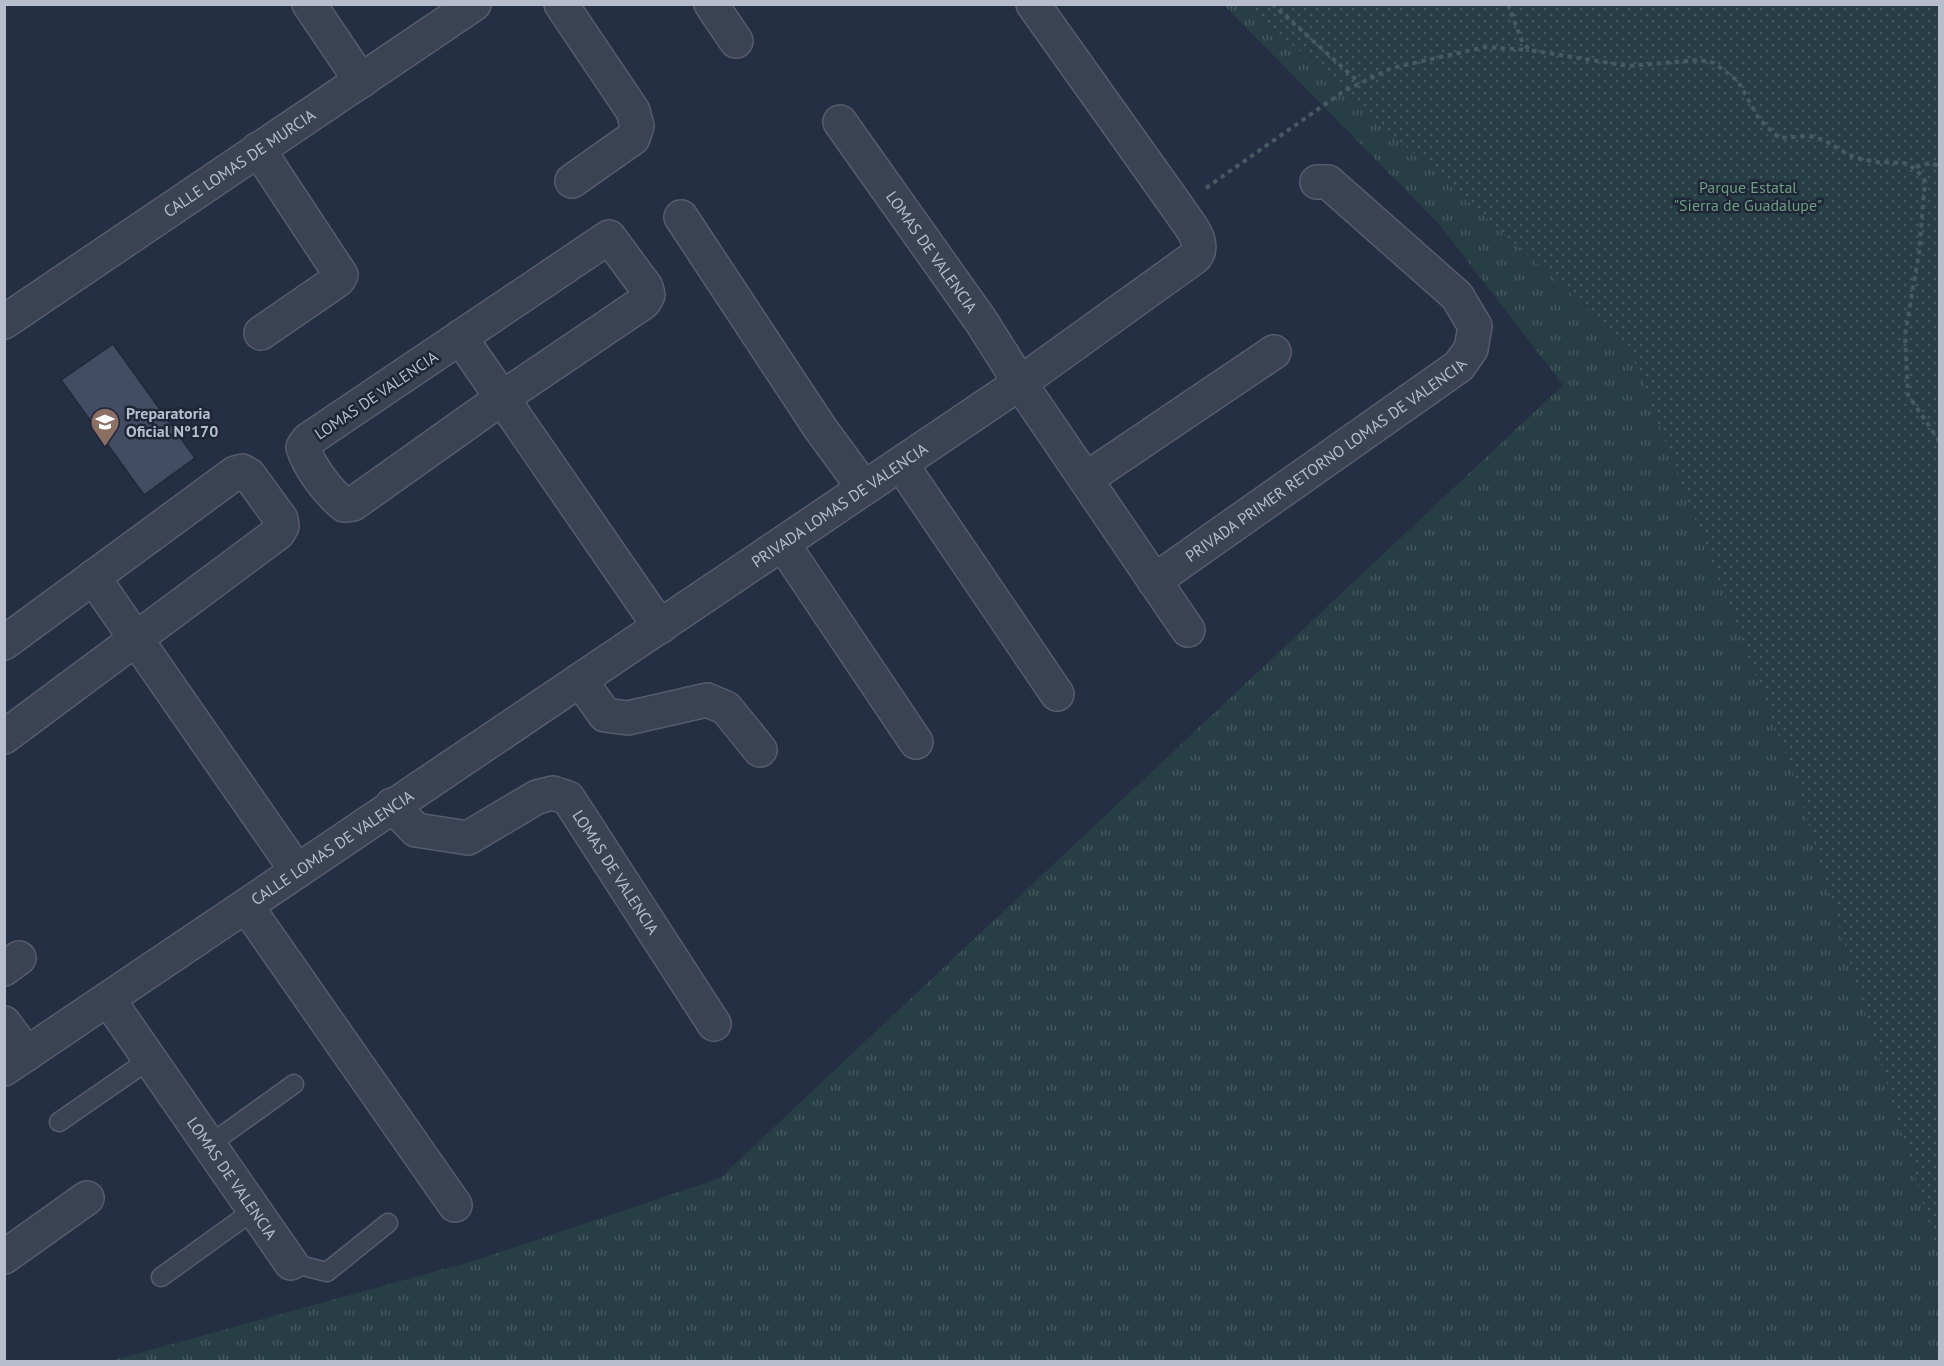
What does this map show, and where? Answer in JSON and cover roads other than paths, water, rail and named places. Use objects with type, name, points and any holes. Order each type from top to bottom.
[{"type":"street","points":[[309,4],[362,81]]},
{"type":"street","name":"CALLE LOMAS DE MURCIA","points":[[4,322],[474,4]]},
{"type":"street","points":[[561,4],[633,111],[637,126],[633,138],[572,180]]},
{"type":"street","points":[[711,4],[736,41]]},
{"type":"street","name":"PRIVADA LOMAS DE VALENCIA","points":[[660,627],[1020,383],[1195,257],[1200,251],[1200,243],[1178,208],[1033,4]]},
{"type":"street","name":"LOMAS DE VALENCIA","points":[[840,122],[981,321],[1020,383]]},
{"type":"street","points":[[258,149],[341,275],[338,280],[261,333]]},
{"type":"street","name":"PRIVADA PRIMER RETORNO LOMAS DE VALENCIA","points":[[1154,581],[1459,366],[1471,349],[1475,326],[1457,296],[1328,182],[1317,182]]},
{"type":"street","points":[[681,217],[820,428],[864,488]]},
{"type":"street","name":"LOMAS DE VALENCIA","points":[[609,237],[646,287],[648,296],[644,302],[502,398],[353,504],[344,505],[336,498],[305,456],[303,447],[308,440],[609,237]]},
{"type":"street","points":[[460,337],[660,627]]},
{"type":"street","points":[[1086,479],[1274,352]]},
{"type":"street","points":[[1020,383],[1188,630]]},
{"type":"street","points":[[901,464],[1057,694]]},
{"type":"street","points":[[4,643],[235,473],[242,471],[249,475],[281,519],[282,526],[278,532],[4,737]]},
{"type":"street","points":[[783,544],[916,742]]},
{"type":"street","points":[[93,578],[297,871]]},
{"type":"street","name":"CALLE LOMAS DE VALENCIA","points":[[16,1061],[247,907],[392,805],[660,627]]},
{"type":"street","points":[[580,680],[605,715],[628,718],[707,700],[726,708],[760,750]]},
{"type":"street","name":"LOMAS DE VALENCIA","points":[[392,805],[416,830],[468,838],[537,797],[553,793],[568,798],[714,1024]]},
{"type":"street","points":[[247,907],[454,1205]]},
{"type":"street","name":"LOMAS DE VALENCIA","points":[[108,999],[291,1263]]},
{"type":"street","points":[[4,1023],[16,1061]]},
{"type":"street","points":[[4,1257],[87,1198]]},
{"type":"lane","points":[[59,1122],[150,1059]]},
{"type":"lane","points":[[209,1145],[294,1084]]},
{"type":"lane","points":[[161,1276],[254,1210]]},
{"type":"lane","name":"LOMAS DE VALENCIA","points":[[291,1263],[327,1272],[388,1223]]},
{"type":"place","name":"Preparatoria Oficial N°170","points":[[105,448]]},
{"type":"park label","name":"Parque Estatal \"Sierra de Guadalupe\"","points":[[1748,196]]}]
